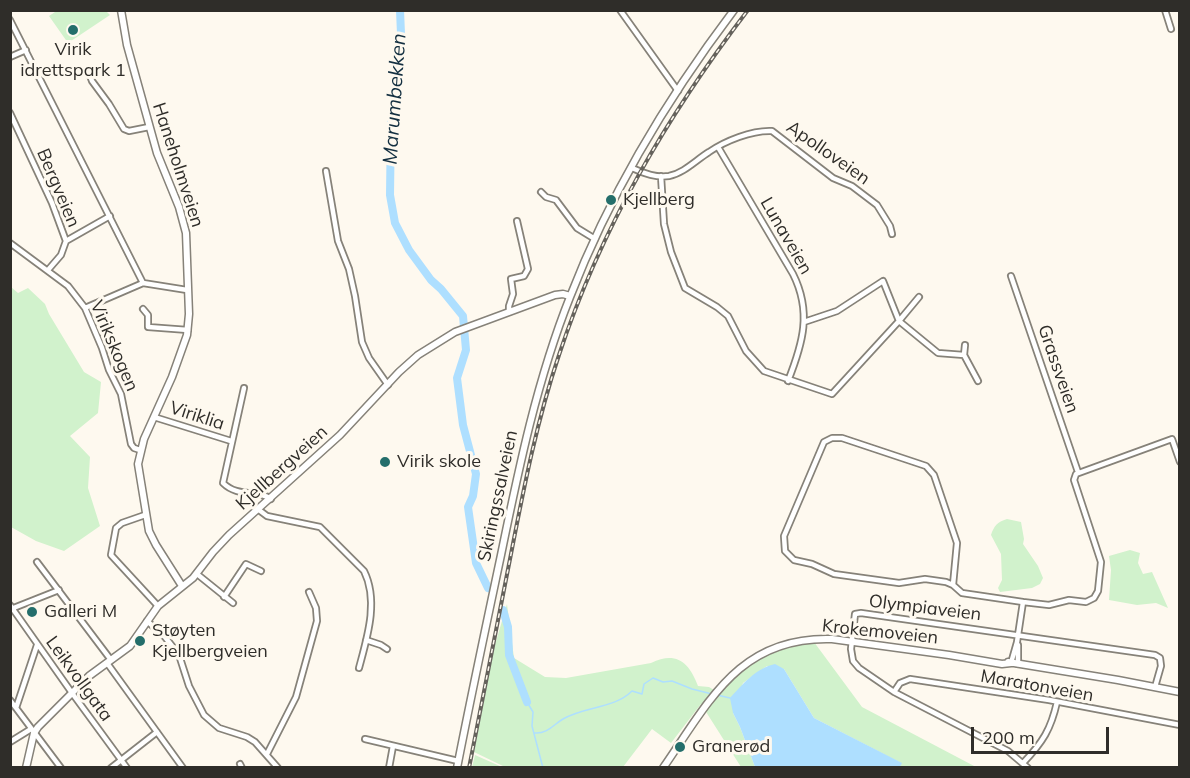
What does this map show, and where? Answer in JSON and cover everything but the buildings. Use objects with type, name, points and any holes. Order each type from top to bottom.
[{"type":"main road","name":"Haneholmveien","points":[[121,10],[127,45],[159,163],[184,223],[188,330],[172,378],[140,450],[139,471],[145,515],[151,536],[182,586]]},
{"type":"main road","name":"Skiringssalveien","points":[[457,764],[526,434],[552,345],[570,296],[595,239],[632,168],[678,91],[734,10]]},
{"type":"main road","name":"Kjellbergveien","points":[[32,731],[72,693],[130,646],[158,606],[197,574],[221,544],[340,435],[418,355],[465,328],[555,295],[570,296]]},
{"type":"main road","name":"Krokemoveien","points":[[663,767],[722,685],[747,661],[774,648],[798,641],[825,639],[851,641],[1002,664],[1015,664],[1179,692]]},
{"type":"main road","points":[[26,768],[32,731]]},
{"type":"street","points":[[620,10],[678,91]]},
{"type":"street","points":[[1165,10],[1171,29]]},
{"type":"street","points":[[10,20],[142,283]]},
{"type":"street","points":[[10,57],[26,50]]},
{"type":"street","points":[[90,73],[92,81],[124,129],[129,131],[149,127]]},
{"type":"street","name":"Bergveien","points":[[10,113],[49,197],[66,241],[61,255],[48,270]]},
{"type":"street","name":"Apolloveien","points":[[660,176],[680,172],[718,147],[766,131],[776,133],[833,178],[852,186],[877,205],[890,226],[892,234]]},
{"type":"street","name":"Lunaveien","points":[[718,147],[798,283],[802,295],[804,322],[801,345],[788,381]]},
{"type":"street","points":[[632,168],[660,176],[664,224],[671,252],[685,288],[728,316],[746,351],[764,371],[832,394],[919,297]]},
{"type":"street","points":[[326,171],[338,241],[349,269],[362,342],[369,358],[388,385]]},
{"type":"street","points":[[541,192],[546,197],[556,200],[577,228],[595,239]]},
{"type":"street","points":[[66,241],[110,216]]},
{"type":"street","points":[[509,312],[508,306],[513,294],[511,279],[524,276],[528,269],[517,221]]},
{"type":"street","name":"Virikskogen","points":[[10,243],[74,290],[85,308],[109,370],[121,394],[131,444],[140,450]]},
{"type":"street","name":"Grassveien","points":[[953,585],[957,543],[932,471],[920,464],[842,438],[832,438],[824,442],[784,536],[784,547],[794,560],[813,564],[834,574],[898,583],[925,579],[953,585],[962,593],[1049,605],[1069,600],[1086,602],[1094,598],[1098,591],[1101,562],[1074,480],[1078,472],[1011,276]]},
{"type":"street","points":[[804,322],[837,311],[883,281],[899,321],[938,353],[964,355]]},
{"type":"street","points":[[85,308],[142,283],[187,290]]},
{"type":"street","points":[[143,309],[147,315],[148,327],[188,330]]},
{"type":"street","points":[[965,345],[964,355],[978,381]]},
{"type":"street","name":"Viriklia","points":[[244,387],[223,479],[224,485],[240,493],[265,495],[271,499]]},
{"type":"street","name":"Viriklia","points":[[154,417],[231,441]]},
{"type":"street","points":[[1078,472],[1172,439],[1179,462]]},
{"type":"street","points":[[259,510],[267,516],[320,527],[364,571],[372,597],[366,640],[359,668]]},
{"type":"street","points":[[145,515],[122,523],[116,528],[111,555],[158,606]]},
{"type":"street","points":[[37,562],[183,768]]},
{"type":"street","points":[[225,597],[246,564],[261,571]]},
{"type":"street","points":[[197,574],[233,603]]},
{"type":"street","points":[[11,608],[58,590]]},
{"type":"street","points":[[267,754],[296,697],[318,621],[309,592]]},
{"type":"street","points":[[1015,664],[1023,602]]},
{"type":"street","name":"Leikvollgata","points":[[11,608],[127,768]]},
{"type":"street","name":"Olympiaveien","points":[[851,641],[854,616],[861,613],[1019,634],[1155,655],[1160,658],[1161,663],[1155,687]]},
{"type":"street","points":[[147,621],[165,637],[179,656],[189,686],[204,715],[219,728],[248,737],[267,754],[278,768]]},
{"type":"street","points":[[366,640],[387,649]]},
{"type":"street","points":[[851,641],[855,664],[868,675],[894,692],[1008,751],[1028,768]]},
{"type":"street","points":[[16,708],[38,645]]},
{"type":"street","name":"Maratonveien","points":[[894,692],[900,683],[910,679],[1057,702],[1179,725]]},
{"type":"street","points":[[10,700],[61,768]]},
{"type":"street","points":[[1023,763],[1045,738],[1053,722],[1057,702]]},
{"type":"street","points":[[10,747],[12,741],[32,731]]},
{"type":"street","points":[[111,768],[157,732]]},
{"type":"street","points":[[365,739],[457,764]]},
{"type":"street","points":[[389,768],[393,746]]},
{"type":"green space","name":"Virik idrettspark 1","points":[[58,10],[106,11],[110,15],[68,43],[49,16]]},
{"type":"green space","points":[[11,287],[18,293],[28,288],[45,304],[84,372],[101,382],[98,413],[70,436],[90,457],[88,488],[100,526],[64,551],[36,541],[11,527]]},
{"type":"green space","points":[[1007,519],[1021,522],[1023,544],[1043,578],[1040,584],[1032,588],[1000,592],[998,588],[1002,580],[1001,554],[991,535],[996,525]]},
{"type":"green space","points":[[1130,550],[1140,553],[1138,563],[1143,574],[1152,572],[1168,608],[1156,603],[1137,605],[1109,600],[1111,570],[1109,556]]},
{"type":"green space","points":[[507,604],[514,658],[545,677],[566,678],[668,658],[686,665],[698,686],[709,687],[719,693],[729,682],[761,658],[785,648],[814,642],[862,707],[976,767],[900,767],[901,763],[814,718],[784,669],[767,666],[743,683],[733,713],[755,767],[741,767],[701,704],[671,743],[652,729],[623,767],[505,767],[474,752],[494,648]]},
{"type":"green space","points":[[475,755],[502,767],[472,767]]},
{"type":"water","points":[[775,664],[784,669],[814,718],[902,763],[900,767],[755,767],[733,713],[730,698],[756,673]]},
{"type":"waterway","name":"Marumbekken","points":[[400,10],[401,34],[391,119],[390,195],[395,223],[409,250],[431,280],[463,316],[466,350],[457,378],[463,425],[476,474],[473,496],[468,507],[476,563],[488,588]]},
{"type":"waterway","name":"Marumbekken","points":[[503,610],[508,627],[509,655],[527,702]]},
{"type":"waterway","points":[[535,733],[546,731],[572,715],[617,701],[632,691],[642,694],[644,684],[653,678],[663,682],[672,681],[712,694]]},
{"type":"waterway","points":[[717,695],[730,698]]},
{"type":"waterway","points":[[527,702],[533,712],[532,726],[543,768]]},
{"type":"railway","points":[[469,768],[532,454],[551,379],[576,308],[595,262],[639,175],[690,91],[748,10]]},
{"type":"place","name":"Virik idrettspark 1","points":[[73,30]]},
{"type":"place","name":"Kjellberg","points":[[611,200]]},
{"type":"place","name":"Virik skole","points":[[385,462]]},
{"type":"place","name":"Galleri M","points":[[32,612]]},
{"type":"place","name":"Støyten Kjellbergveien","points":[[140,641]]},
{"type":"place","name":"Granerød","points":[[680,747]]}]
